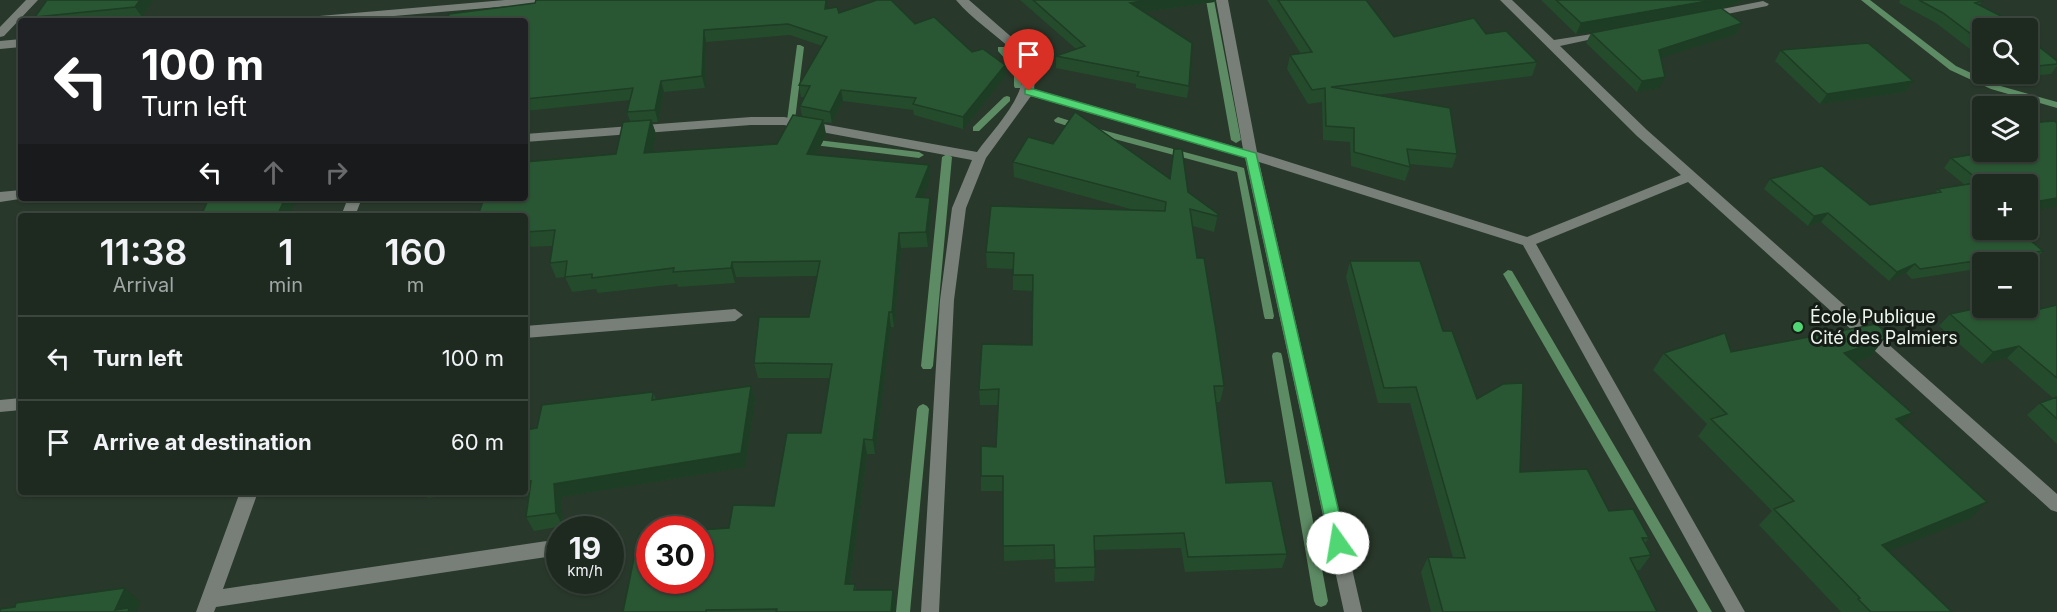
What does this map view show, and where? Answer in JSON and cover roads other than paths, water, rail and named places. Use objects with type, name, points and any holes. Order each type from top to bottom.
[{"type":"street","points":[[0,34],[32,0]]},
{"type":"street","points":[[334,18],[545,0]]},
{"type":"street","points":[[930,612],[947,300],[959,208],[980,157],[1029,91],[1030,69],[1019,50],[963,0]]},
{"type":"street","points":[[1222,0],[1251,155],[1353,612]]},
{"type":"street","points":[[1506,0],[1690,176],[2057,505]]},
{"type":"street","points":[[1696,17],[1763,4]]},
{"type":"street","points":[[1551,44],[1618,31]]},
{"type":"street","points":[[0,45],[18,44]]},
{"type":"street","points":[[1029,91],[1251,155],[1528,242],[1690,176]]},
{"type":"street","points":[[528,138],[751,121],[784,121],[980,157]]},
{"type":"street","points":[[0,197],[18,195]]},
{"type":"street","points":[[1528,242],[1736,612]]},
{"type":"street","points":[[528,332],[735,315]]},
{"type":"street","points":[[0,406],[18,404]]},
{"type":"street","points":[[248,495],[207,605],[546,549]]},
{"type":"waterway","points":[[1210,0],[1236,140]]},
{"type":"waterway","points":[[1865,0],[1953,68],[1994,87],[2057,105]]},
{"type":"waterway","points":[[790,128],[800,47]]},
{"type":"waterway","points":[[1001,49],[1018,69],[1018,86]]},
{"type":"waterway","points":[[976,129],[1007,99]]},
{"type":"waterway","points":[[1058,120],[1080,127]]},
{"type":"waterway","points":[[1095,131],[1241,170],[1269,316]]},
{"type":"waterway","points":[[809,142],[919,155]]},
{"type":"waterway","points":[[927,366],[947,157]]},
{"type":"waterway","points":[[1508,274],[1705,612]]},
{"type":"waterway","points":[[1277,356],[1321,601]]},
{"type":"waterway","points":[[903,612],[923,409]]},
{"type":"place","name":"École Publique Cité des Palmiers","points":[[1798,327]]}]
